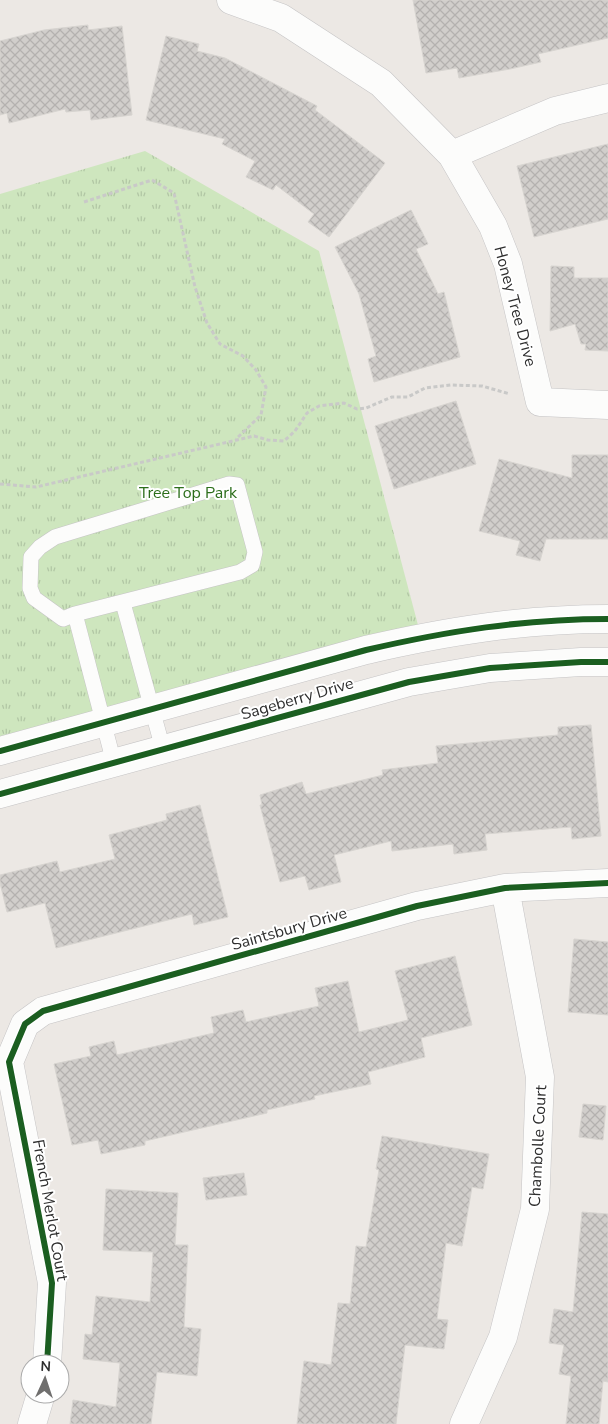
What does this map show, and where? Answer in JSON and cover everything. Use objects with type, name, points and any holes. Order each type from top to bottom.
[{"type":"street","name":"Honey Tree Drive","points":[[231,0],[281,18],[381,83],[452,155],[493,226],[508,264],[540,402]]},
{"type":"street","points":[[452,155],[555,111],[608,98]]},
{"type":"street","points":[[540,402],[608,405]]},
{"type":"street","name":"Sageberry Drive","points":[[0,751],[366,650],[449,632],[534,621],[608,619]]},
{"type":"street","name":"Sageberry Drive","points":[[0,794],[409,682],[490,668],[608,662]]},
{"type":"street","name":"Saintsbury Drive","points":[[9,1062],[25,1024],[44,1011],[417,906],[505,888],[608,883]]},
{"type":"street","name":"Chambolle Court","points":[[464,1424],[503,1337],[535,1209],[540,1077],[505,888]]},
{"type":"street","name":"French Merlot Court","points":[[9,1062],[52,1283],[48,1354]]},
{"type":"street","points":[[32,1424],[38,1404]]},
{"type":"lane","points":[[229,484],[237,485],[255,552],[252,565],[240,572],[75,614],[63,619],[34,598],[30,588],[31,557],[40,547],[55,537],[64,534],[229,484]]},
{"type":"lane","points":[[123,603],[164,749]]},
{"type":"lane","points":[[75,614],[114,763]]},
{"type":"path","points":[[84,202],[152,180],[174,193],[195,287],[207,323],[220,344],[243,356],[256,370],[266,387],[262,415],[236,440]]},
{"type":"path","points":[[0,484],[36,487],[254,436],[268,440],[284,441],[295,431],[307,414],[319,406],[344,404],[357,409],[366,408],[392,397],[408,397],[425,388],[451,385],[482,386],[540,402]]},
{"type":"green space","name":"Tree Top Park","points":[[145,151],[319,251],[418,625],[0,740],[0,194]]},
{"type":"building","points":[[413,0],[608,0],[608,38],[538,54],[541,62],[510,69],[459,78],[457,68],[426,73]]},
{"type":"building","points":[[88,25],[88,30],[122,26],[132,115],[91,120],[90,110],[66,112],[65,109],[9,123],[7,113],[0,115],[0,41],[44,30]]},
{"type":"building","points":[[166,36],[199,44],[197,51],[225,58],[317,106],[315,110],[385,163],[329,237],[308,222],[314,214],[276,185],[273,190],[246,177],[255,161],[222,144],[225,139],[146,120]]},
{"type":"building","points":[[608,144],[608,219],[534,237],[517,166]]},
{"type":"building","points":[[411,210],[428,244],[416,249],[438,294],[444,292],[460,357],[374,382],[368,359],[376,356],[359,294],[335,247]]},
{"type":"building","points":[[551,266],[574,267],[574,278],[608,278],[608,351],[585,350],[586,344],[581,344],[575,324],[550,331]]},
{"type":"building","points":[[456,401],[476,464],[394,489],[375,426]]},
{"type":"building","points":[[572,455],[608,455],[608,539],[546,539],[540,561],[516,555],[520,541],[479,531],[499,459],[572,478]]},
{"type":"building","points":[[591,725],[601,836],[572,839],[571,827],[485,834],[487,850],[454,854],[453,844],[392,851],[391,841],[334,855],[341,882],[309,890],[305,876],[280,882],[260,805],[262,805],[260,795],[302,782],[306,794],[383,775],[382,770],[438,763],[436,746],[558,735],[558,727]]},
{"type":"building","points":[[200,805],[228,917],[194,925],[192,914],[56,948],[45,903],[7,912],[0,875],[57,861],[60,872],[115,859],[109,835],[167,820],[166,814]]},
{"type":"building","points":[[574,939],[608,942],[608,1015],[568,1012]]},
{"type":"building","points":[[455,956],[472,1025],[421,1038],[425,1057],[368,1072],[371,1084],[314,1096],[315,1099],[267,1110],[267,1113],[145,1141],[145,1145],[101,1154],[98,1140],[72,1145],[54,1064],[91,1056],[89,1047],[114,1041],[117,1055],[214,1033],[211,1017],[243,1010],[246,1022],[319,1006],[315,988],[348,981],[359,1032],[408,1020],[395,971]]},
{"type":"building","points":[[583,1104],[606,1106],[603,1140],[579,1137]]},
{"type":"building","points":[[382,1136],[489,1154],[483,1189],[472,1187],[462,1246],[446,1243],[437,1319],[448,1320],[444,1349],[405,1345],[396,1424],[297,1424],[304,1361],[331,1365],[338,1303],[350,1304],[356,1246],[366,1247],[379,1170],[376,1169]]},
{"type":"building","points":[[244,1173],[247,1195],[206,1200],[203,1178]]},
{"type":"building","points":[[106,1189],[178,1193],[175,1245],[188,1245],[184,1327],[201,1329],[197,1376],[157,1372],[151,1424],[70,1424],[73,1400],[116,1407],[120,1363],[83,1359],[85,1334],[92,1335],[96,1296],[150,1302],[153,1252],[103,1250]]},
{"type":"building","points":[[582,1212],[608,1214],[608,1382],[603,1381],[599,1424],[566,1424],[571,1376],[559,1374],[564,1345],[549,1343],[554,1309],[573,1312]]},
{"type":"cycle path","points":[[0,751],[396,643],[486,627],[546,621],[608,619]]},
{"type":"cycle path","points":[[0,794],[409,682],[490,668],[608,662]]},
{"type":"cycle path","points":[[48,1354],[52,1283],[9,1062],[25,1024],[43,1011],[417,906],[505,888],[608,883]]}]
